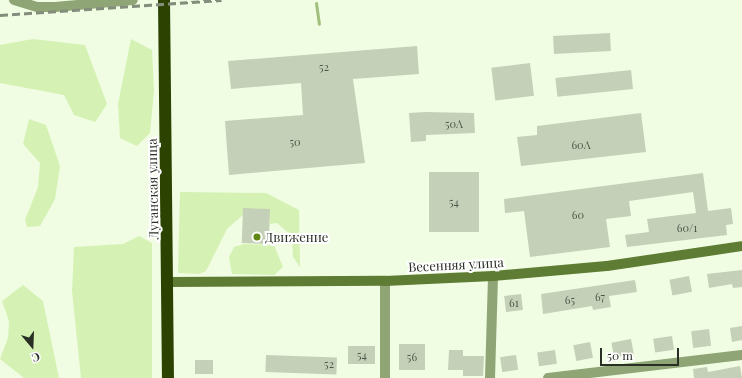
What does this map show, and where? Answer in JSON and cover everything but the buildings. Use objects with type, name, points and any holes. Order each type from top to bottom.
[{"type":"highway","name":"Луганская улица","points":[[164,0],[169,282],[168,378]]},
{"type":"street","points":[[14,0],[37,7],[133,0]]},
{"type":"street","name":"Весенняя улица","points":[[169,282],[385,281],[493,276],[607,266],[742,246]]},
{"type":"street","points":[[490,378],[493,276]]},
{"type":"street","points":[[385,281],[385,378]]},
{"type":"street","points":[[548,378],[742,355]]},
{"type":"green space","points":[[33,39],[85,45],[107,104],[95,122],[74,115],[64,95],[0,83],[0,45]]},
{"type":"green space","points":[[131,39],[152,50],[154,91],[150,133],[137,146],[120,138],[118,104]]},
{"type":"green space","points":[[29,119],[46,125],[60,166],[55,199],[40,226],[27,227],[25,220],[38,187],[40,163],[23,144]]},
{"type":"green space","points":[[180,192],[266,193],[299,210],[300,267],[293,257],[292,236],[277,223],[270,224],[269,209],[244,210],[244,214],[227,229],[206,271],[199,274],[178,273]]},
{"type":"green space","points":[[139,236],[152,243],[152,378],[81,378],[72,291],[74,247],[123,244]]},
{"type":"green space","points":[[244,244],[274,245],[283,267],[274,275],[232,274],[229,257],[234,247]]},
{"type":"green space","points":[[23,285],[43,301],[59,378],[24,378],[0,359],[8,338],[9,321],[2,301]]},
{"type":"waterway","points":[[316,3],[319,24]]},
{"type":"railway","points":[[0,15],[221,0]]},
{"type":"place","name":"Движение","points":[[257,237]]}]
